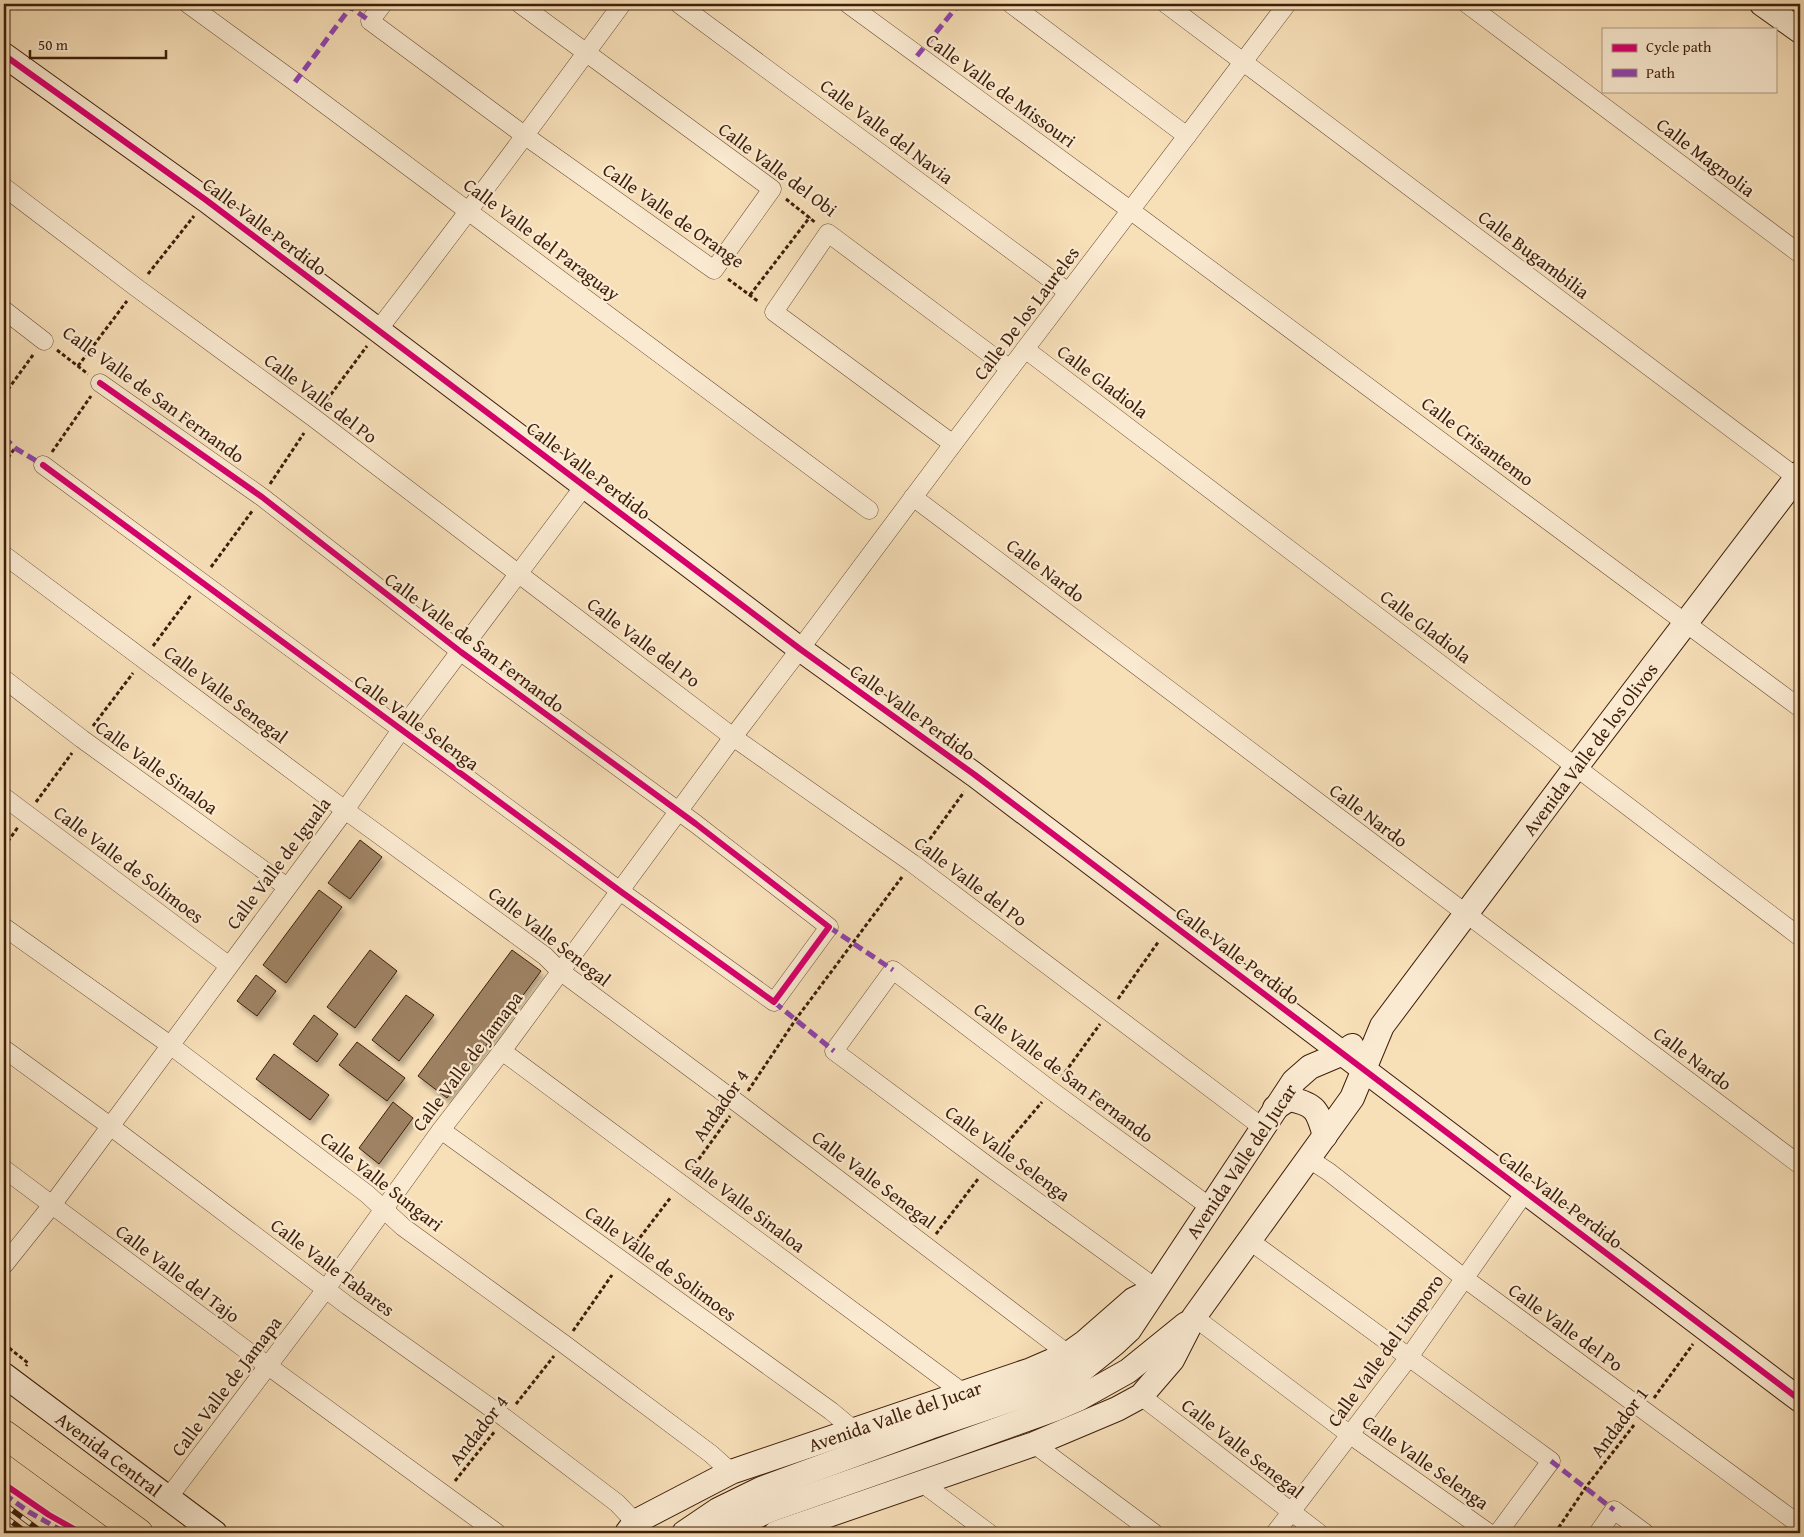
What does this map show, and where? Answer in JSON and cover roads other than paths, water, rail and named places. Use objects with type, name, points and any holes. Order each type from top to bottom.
[{"type":"highway","points":[[4,1434],[139,1533]]},
{"type":"main road","points":[[1762,4],[1800,31]]},
{"type":"main road","name":"Calle Valle Perdido","points":[[4,55],[198,194],[800,649],[976,775],[1800,1400]]},
{"type":"main road","name":"Avenida Valle de los Olivos","points":[[1364,1069],[1382,1026],[1686,622],[1799,477]]},
{"type":"main road","name":"Avenida Valle de los Olivos","points":[[1342,1053],[1382,1026]]},
{"type":"main road","name":"Avenida Valle del Jucar","points":[[684,1533],[718,1510],[762,1489],[930,1427],[1050,1387],[1078,1374],[1129,1330],[1294,1081],[1310,1067],[1342,1053]]},
{"type":"main road","points":[[776,1533],[815,1528],[922,1483],[1034,1444],[1117,1409],[1141,1396],[1172,1360],[1194,1318],[1352,1098],[1364,1069]]},
{"type":"main road","points":[[1269,1118],[1289,1099],[1306,1102],[1319,1114],[1325,1136]]},
{"type":"main road","name":"Avenida Valle del Jucar","points":[[631,1528],[731,1472],[1031,1370],[1068,1354],[1085,1342],[1133,1300],[1157,1288]]},
{"type":"main road","points":[[722,1533],[767,1511],[1078,1400],[1128,1371],[1194,1318]]},
{"type":"main road","name":"Avenida Central","points":[[4,1375],[215,1533]]},
{"type":"street","name":"Calle Valle del Paraguay","points":[[188,4],[869,510]]},
{"type":"street","name":"Calle Valle de Orange","points":[[383,4],[370,21],[524,135],[714,270]]},
{"type":"street","name":"Calle Valle del Obi","points":[[520,4],[772,189],[714,270]]},
{"type":"street","points":[[378,330],[470,212],[524,135],[622,4]]},
{"type":"street","name":"Calle Valle del Navia","points":[[679,4],[1068,292]]},
{"type":"street","name":"Calle Valle de Missouri","points":[[848,4],[1130,210]]},
{"type":"street","points":[[1010,4],[1187,136]]},
{"type":"street","name":"Calle Bugambilia","points":[[1166,4],[1799,477]]},
{"type":"street","name":"Calle De los Laureles","points":[[800,649],[952,444],[1287,4]]},
{"type":"street","name":"Calle Magnolia","points":[[1467,4],[1800,254]]},
{"type":"street","name":"Calle Valle del Po","points":[[4,187],[137,288],[314,418],[733,737],[912,863],[1239,1108],[1269,1118]]},
{"type":"street","name":"Calle Crisantemo","points":[[1130,210],[1800,708]]},
{"type":"street","name":"Calle Valle del Obi","points":[[952,444],[774,312],[828,233],[1010,369]]},
{"type":"street","name":"Calle Valle de San Fernando","points":[[4,310],[44,341]]},
{"type":"street","name":"Calle Gladiola","points":[[1026,349],[1800,937]]},
{"type":"street","name":"Calle Valle de San Fernando","points":[[100,383],[262,497],[461,652],[678,812],[829,927],[774,1002]]},
{"type":"street","name":"Calle Valle Selenga","points":[[43,465],[620,891],[774,1002]]},
{"type":"street","name":"Calle Valle de Iguala","points":[[4,1265],[52,1205],[228,965],[345,810],[401,730],[585,485]]},
{"type":"street","name":"Calle Nardo","points":[[913,497],[1800,1165]]},
{"type":"street","name":"Calle Valle Senegal","points":[[4,555],[345,810],[545,956],[560,972],[739,1104],[1068,1354]]},
{"type":"street","name":"Calle Valle de Jamapa","points":[[168,1498],[326,1289],[441,1130],[502,1051],[800,649]]},
{"type":"street","name":"Calle Valle Sinaloa","points":[[4,679],[82,739],[287,887]]},
{"type":"street","name":"Calle Valle de Solimoes","points":[[4,796],[228,965]]},
{"type":"street","name":"Calle Valle Sungari","points":[[4,927],[170,1045],[367,1194],[403,1227],[564,1344],[711,1454],[731,1472]]},
{"type":"street","name":"Calle Valle de San Fernando","points":[[893,970],[1052,1091],[1210,1207]]},
{"type":"street","name":"Calle Valle Selenga","points":[[893,970],[834,1051],[988,1166],[1157,1288]]},
{"type":"street","name":"Calle Valle Tabares","points":[[4,1049],[110,1126],[326,1289],[505,1418],[617,1504],[631,1528]]},
{"type":"street","name":"Calle Valle Sinaloa","points":[[502,1051],[962,1392]]},
{"type":"street","name":"Calle Valle de Solimoes","points":[[441,1130],[832,1412],[855,1431]]},
{"type":"street","name":"Calle Valle del Po","points":[[1309,1159],[1329,1172],[1464,1278],[1800,1525]]},
{"type":"street","name":"Calle Valle del Tajo","points":[[4,1170],[497,1533]]},
{"type":"street","name":"Calle Valle del Limporo","points":[[1275,1533],[1409,1357],[1526,1191]]},
{"type":"street","points":[[1250,1241],[1551,1461],[1498,1533]]},
{"type":"street","name":"Calle Valle Selenga","points":[[1194,1318],[1349,1434],[1489,1533]]},
{"type":"street","name":"Calle Valle Senegal","points":[[1141,1396],[1319,1533]]},
{"type":"street","points":[[1034,1444],[1154,1533]]},
{"type":"street","points":[[922,1483],[989,1533]]},
{"type":"street","points":[[1598,1533],[1614,1510],[1645,1533]]},
{"type":"railway","points":[[4,1504],[43,1533]]},
{"type":"railway","points":[[4,1516],[27,1533]]}]
